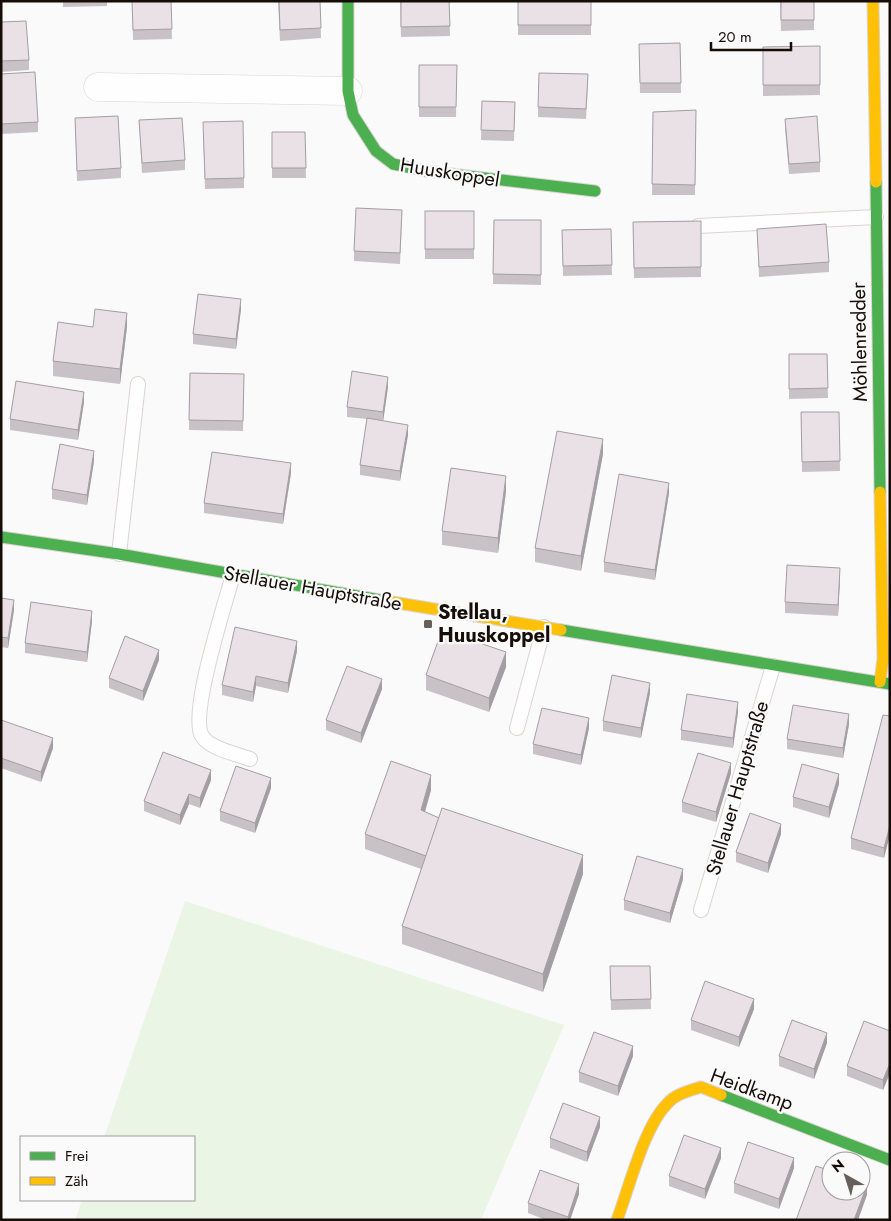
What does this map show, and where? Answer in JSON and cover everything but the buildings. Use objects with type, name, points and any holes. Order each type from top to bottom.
[{"type":"street","name":"Huuskoppel","points":[[348,1],[348,91],[353,115],[376,151],[393,164],[426,171],[595,191]]},
{"type":"street","name":"Möhlenredder","points":[[873,1],[883,659],[885,683]]},
{"type":"street","points":[[98,86],[348,91]]},
{"type":"street","name":"Stellauer Hauptstraße","points":[[1,537],[118,554],[773,666],[885,683]]},
{"type":"street","name":"Heidkamp","points":[[617,1220],[650,1132],[665,1105],[681,1092],[701,1087],[890,1160]]},
{"type":"lane","points":[[698,226],[876,217]]},
{"type":"lane","points":[[118,554],[138,384]]},
{"type":"lane","points":[[233,575],[200,698],[198,720],[202,736],[209,744],[250,759]]},
{"type":"lane","points":[[517,728],[544,627]]},
{"type":"lane","name":"Stellauer Hauptstraße","points":[[701,910],[773,666]]},
{"type":"green space","points":[[185,901],[564,1025],[481,1220],[75,1220],[82,1201],[195,1201],[195,1136],[104,1136]]},
{"type":"traffic: fast","points":[[348,1],[348,91],[353,115],[376,151],[393,164],[426,171],[595,191]]},
{"type":"traffic: fast","points":[[876,182],[880,492]]},
{"type":"traffic: fast","points":[[1,537],[119,554],[386,601]]},
{"type":"traffic: fast","points":[[561,630],[890,684]]},
{"type":"traffic: fast","points":[[721,1095],[890,1160]]},
{"type":"traffic: slow","points":[[873,1],[876,182]]},
{"type":"traffic: slow","points":[[880,492],[883,659],[880,682]]},
{"type":"traffic: slow","points":[[386,601],[561,630]]},
{"type":"traffic: slow","points":[[617,1220],[644,1142],[651,1127],[667,1104],[678,1095],[701,1087],[721,1095]]},
{"type":"place","name":"Stellau, Huuskoppel","points":[[428,624]]}]
